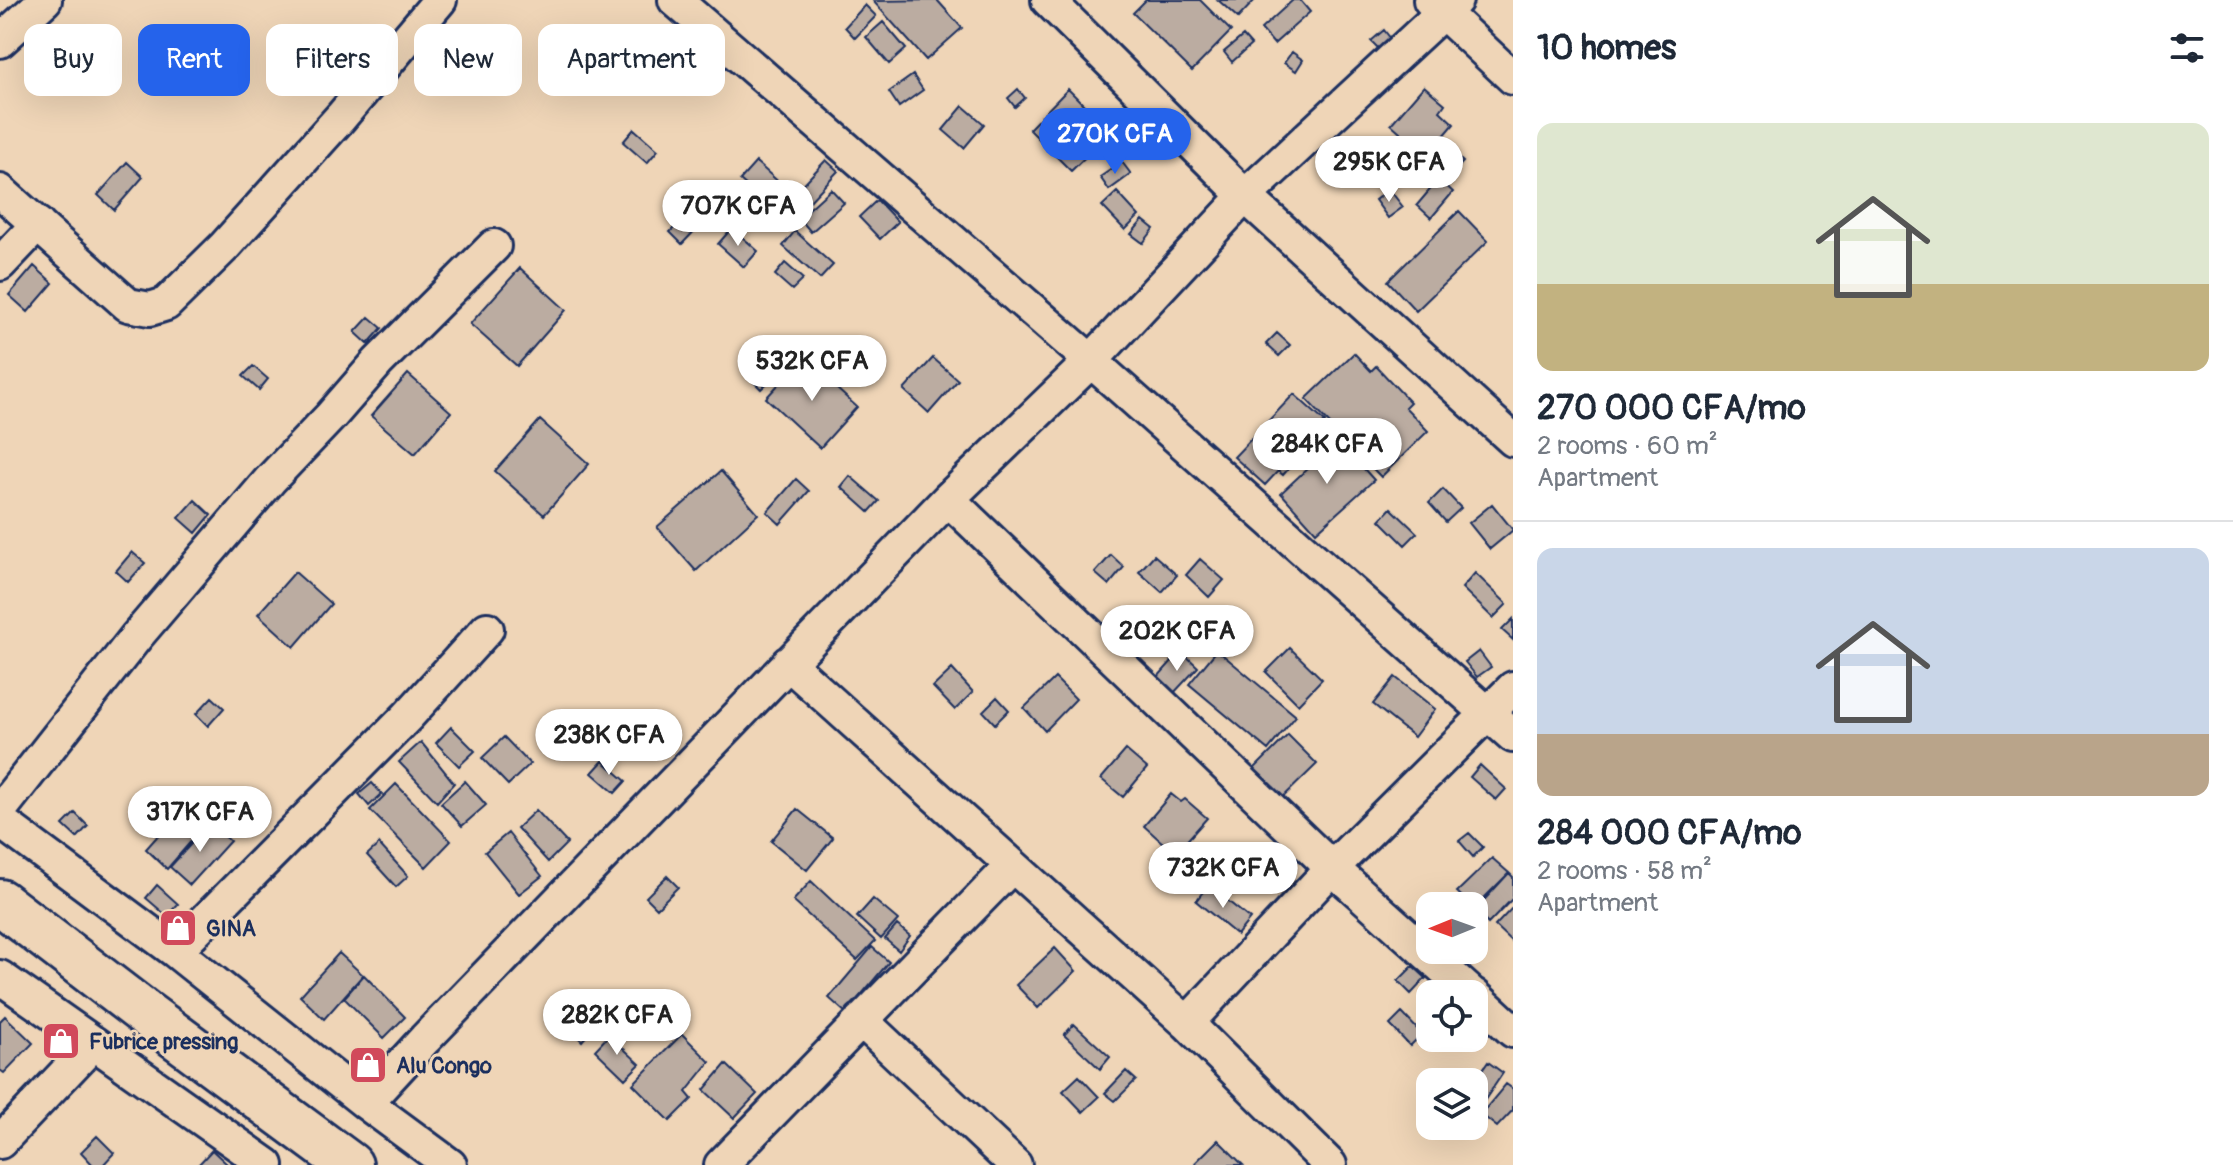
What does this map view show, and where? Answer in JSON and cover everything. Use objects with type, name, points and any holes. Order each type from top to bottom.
[{"type":"highway","points":[[0,902],[350,1165]]},
{"type":"street","points":[[0,41],[45,0]]},
{"type":"street","points":[[0,191],[128,305],[150,309],[166,304],[224,247],[341,117],[440,0]]},
{"type":"street","points":[[675,0],[1091,361],[1513,736]]},
{"type":"street","points":[[1048,0],[1245,196],[1513,440]]},
{"type":"street","points":[[366,1103],[948,499],[1091,361],[1245,196],[1443,4],[1513,78]]},
{"type":"street","points":[[0,264],[38,224]]},
{"type":"street","points":[[0,810],[137,636],[270,480],[378,362],[494,246]]},
{"type":"street","points":[[948,499],[1332,868],[1456,980]]},
{"type":"street","points":[[175,951],[407,717],[487,629]]},
{"type":"street","points":[[788,663],[1187,1023],[1330,1165]]},
{"type":"street","points":[[1187,1023],[1332,868],[1513,688]]},
{"type":"street","points":[[0,821],[175,951],[366,1103],[450,1165]]},
{"type":"street","points":[[721,1165],[1012,866]]},
{"type":"street","points":[[0,977],[267,1165]]},
{"type":"street","points":[[1488,1008],[1513,1031]]},
{"type":"street","points":[[861,1020],[1015,1165]]},
{"type":"street","points":[[0,1142],[93,1044]]},
{"type":"building","points":[[937,0],[962,28],[926,60],[873,1]]},
{"type":"building","points":[[1146,0],[1200,0],[1231,31],[1192,71],[1133,13]]},
{"type":"building","points":[[1218,0],[1255,0],[1238,18]]},
{"type":"building","points":[[1293,0],[1300,0],[1310,12],[1274,44],[1261,29]]},
{"type":"building","points":[[865,5],[876,16],[855,38],[845,27]]},
{"type":"building","points":[[883,22],[906,49],[889,64],[866,37]]},
{"type":"building","points":[[1384,30],[1391,39],[1379,49],[1371,41]]},
{"type":"building","points":[[1243,36],[1251,45],[1232,62],[1224,52]]},
{"type":"building","points":[[1292,52],[1303,60],[1296,71],[1284,63]]},
{"type":"building","points":[[913,75],[923,90],[899,107],[889,92]]},
{"type":"building","points":[[1424,86],[1445,104],[1440,111],[1454,124],[1427,156],[1391,124]]},
{"type":"building","points":[[1018,89],[1025,98],[1015,107],[1008,98]]},
{"type":"building","points":[[1068,89],[1111,132],[1071,171],[1029,129]]},
{"type":"building","points":[[963,106],[984,124],[964,148],[943,130]]},
{"type":"building","points":[[634,129],[658,150],[647,163],[623,142]]},
{"type":"building","points":[[1442,142],[1463,162],[1451,175],[1430,155]]},
{"type":"building","points":[[1405,146],[1427,168],[1414,181],[1392,159]]},
{"type":"building","points":[[826,160],[838,171],[808,203],[796,192]]},
{"type":"building","points":[[127,162],[143,177],[114,210],[98,195]]},
{"type":"building","points":[[756,162],[781,184],[765,202],[740,180]]},
{"type":"building","points":[[1122,162],[1131,174],[1109,190],[1100,177]]},
{"type":"building","points":[[1439,179],[1453,192],[1431,218],[1417,205]]},
{"type":"building","points":[[713,187],[725,199],[682,244],[670,232]]},
{"type":"building","points":[[831,189],[844,203],[811,232],[799,218]]},
{"type":"building","points":[[1389,189],[1403,207],[1388,218],[1375,200]]},
{"type":"building","points":[[1117,192],[1139,216],[1125,230],[1102,206]]},
{"type":"building","points":[[877,200],[898,222],[880,239],[859,217]]},
{"type":"building","points":[[1459,211],[1488,241],[1416,311],[1388,281]]},
{"type":"building","points":[[1143,220],[1154,229],[1143,243],[1131,234]]},
{"type":"building","points":[[732,228],[758,251],[744,267],[718,244]]},
{"type":"building","points":[[795,231],[833,265],[820,279],[783,246]]},
{"type":"building","points":[[785,263],[803,279],[792,290],[775,275]]},
{"type":"building","points":[[34,266],[53,283],[28,312],[9,295]]},
{"type":"building","points":[[520,268],[566,310],[517,366],[470,324]]},
{"type":"building","points":[[369,317],[382,328],[368,344],[355,332]]},
{"type":"building","points":[[1277,333],[1290,345],[1279,356],[1266,344]]},
{"type":"building","points":[[785,340],[798,353],[761,389],[748,376]]},
{"type":"building","points":[[1354,353],[1371,371],[1376,366],[1410,402],[1405,407],[1428,431],[1381,477],[1306,399]]},
{"type":"building","points":[[803,358],[857,407],[820,448],[766,398]]},
{"type":"building","points":[[933,358],[958,380],[929,413],[904,390]]},
{"type":"building","points":[[253,366],[268,379],[259,390],[243,376]]},
{"type":"building","points":[[408,374],[451,412],[415,454],[371,416]]},
{"type":"building","points":[[1294,394],[1325,422],[1300,449],[1303,452],[1283,475],[1278,471],[1265,485],[1234,457]]},
{"type":"building","points":[[540,420],[589,464],[544,515],[495,471]]},
{"type":"building","points":[[1338,440],[1374,480],[1316,532],[1281,493]]},
{"type":"building","points":[[721,471],[758,514],[696,571],[657,527]]},
{"type":"building","points":[[850,476],[879,501],[869,512],[841,487]]},
{"type":"building","points":[[796,479],[809,491],[780,524],[767,512]]},
{"type":"building","points":[[1443,489],[1461,508],[1446,522],[1429,503]]},
{"type":"building","points":[[195,500],[211,515],[196,533],[179,518]]},
{"type":"building","points":[[1492,504],[1513,530],[1490,549],[1469,523]]},
{"type":"building","points":[[1391,508],[1417,533],[1405,545],[1380,520]]},
{"type":"building","points":[[132,552],[145,563],[128,582],[116,571]]},
{"type":"building","points":[[1111,555],[1124,567],[1109,585],[1095,573]]},
{"type":"building","points":[[1154,555],[1177,575],[1162,592],[1139,572]]},
{"type":"building","points":[[1200,559],[1224,580],[1209,597],[1186,575]]},
{"type":"building","points":[[295,572],[331,604],[294,647],[258,614]]},
{"type":"building","points":[[1475,573],[1507,604],[1493,618],[1462,588]]},
{"type":"building","points":[[1513,619],[1513,640],[1502,630]]},
{"type":"building","points":[[1290,648],[1322,679],[1298,704],[1266,672]]},
{"type":"building","points":[[1217,650],[1296,716],[1268,750],[1189,684]]},
{"type":"building","points":[[1181,651],[1198,667],[1172,695],[1156,679]]},
{"type":"building","points":[[1479,651],[1491,667],[1477,677],[1465,662]]},
{"type":"building","points":[[952,669],[973,692],[955,710],[933,687]]},
{"type":"building","points":[[1395,677],[1435,709],[1414,737],[1373,704]]},
{"type":"building","points":[[1055,678],[1076,699],[1045,731],[1024,708]]},
{"type":"building","points":[[212,697],[224,708],[208,726],[196,714]]},
{"type":"building","points":[[997,697],[1009,710],[995,724],[983,711]]},
{"type":"building","points":[[451,727],[475,751],[459,766],[436,743]]},
{"type":"building","points":[[1288,735],[1317,764],[1273,807],[1245,778]]},
{"type":"building","points":[[504,737],[530,764],[508,785],[482,758]]},
{"type":"building","points":[[421,742],[454,783],[437,802],[399,762]]},
{"type":"building","points":[[1126,750],[1147,768],[1123,797],[1101,779]]},
{"type":"building","points":[[603,761],[626,781],[615,793],[592,773]]},
{"type":"building","points":[[1480,765],[1506,789],[1496,800],[1470,777]]},
{"type":"building","points":[[465,781],[486,805],[462,826],[441,803]]},
{"type":"building","points":[[372,783],[382,794],[369,806],[359,794]]},
{"type":"building","points":[[396,784],[451,841],[426,867],[370,810]]},
{"type":"building","points":[[1171,794],[1181,802],[1185,799],[1207,818],[1175,854],[1144,826]]},
{"type":"building","points":[[186,804],[207,823],[167,869],[146,849]]},
{"type":"building","points":[[797,809],[833,838],[807,870],[771,841]]},
{"type":"building","points":[[536,810],[567,843],[548,862],[517,828]]},
{"type":"building","points":[[75,813],[88,826],[77,838],[63,825]]},
{"type":"building","points":[[210,823],[230,841],[190,885],[170,867]]},
{"type":"building","points":[[508,833],[542,876],[519,894],[485,852]]},
{"type":"building","points":[[1469,833],[1483,847],[1473,857],[1459,841]]},
{"type":"building","points":[[379,844],[408,876],[396,887],[367,855]]},
{"type":"building","points":[[1492,858],[1509,873],[1488,894],[1457,892]]},
{"type":"building","points":[[1509,873],[1513,877],[1513,898],[1488,924],[1488,896]]},
{"type":"building","points":[[667,876],[678,887],[657,908],[646,897]]},
{"type":"building","points":[[811,881],[875,941],[857,960],[793,901]]},
{"type":"building","points":[[157,885],[178,904],[167,916],[146,898]]},
{"type":"building","points":[[1208,885],[1250,919],[1237,935],[1196,901]]},
{"type":"building","points":[[873,899],[898,920],[881,939],[857,917]]},
{"type":"building","points":[[1513,907],[1513,943],[1495,926]]},
{"type":"building","points":[[897,925],[910,936],[899,951],[885,939]]},
{"type":"building","points":[[872,947],[889,962],[846,1013],[829,998]]},
{"type":"building","points":[[1055,948],[1076,971],[1038,1008],[1016,985]]},
{"type":"building","points":[[339,953],[363,975],[324,1019],[300,996]]},
{"type":"building","points":[[1413,966],[1426,978],[1416,980],[1416,989],[1411,994],[1398,981]]},
{"type":"building","points":[[364,975],[405,1017],[384,1038],[344,998]]},
{"type":"building","points":[[1402,1013],[1416,1028],[1416,1040],[1410,1046],[1390,1025]]},
{"type":"building","points":[[5,1016],[33,1043],[4,1073],[0,1070],[0,1021]]},
{"type":"building","points":[[575,1018],[589,1033],[582,1041],[567,1026]]},
{"type":"building","points":[[1074,1024],[1110,1057],[1100,1069],[1064,1035]]},
{"type":"building","points":[[682,1034],[710,1062],[686,1092],[692,1099],[670,1121],[633,1084]]},
{"type":"building","points":[[609,1035],[640,1064],[625,1079],[595,1050]]},
{"type":"building","points":[[1488,1062],[1503,1073],[1488,1095],[1488,1068],[1484,1068]]},
{"type":"building","points":[[726,1064],[757,1094],[734,1118],[704,1090]]},
{"type":"building","points":[[1126,1071],[1136,1080],[1115,1101],[1105,1093]]},
{"type":"building","points":[[1079,1076],[1099,1097],[1083,1112],[1063,1091]]},
{"type":"building","points":[[1506,1084],[1513,1089],[1513,1110],[1497,1127],[1488,1120],[1488,1106]]},
{"type":"building","points":[[97,1136],[114,1153],[103,1165],[93,1165],[81,1152]]},
{"type":"building","points":[[1218,1140],[1243,1165],[1195,1163]]},
{"type":"building","points":[[212,1150],[228,1165],[198,1165]]},
{"type":"place","name":"GINA","points":[[178,928]]},
{"type":"place","name":"Fubrice pressing","points":[[61,1041]]},
{"type":"place","name":"Alu Congo","points":[[368,1065]]}]
